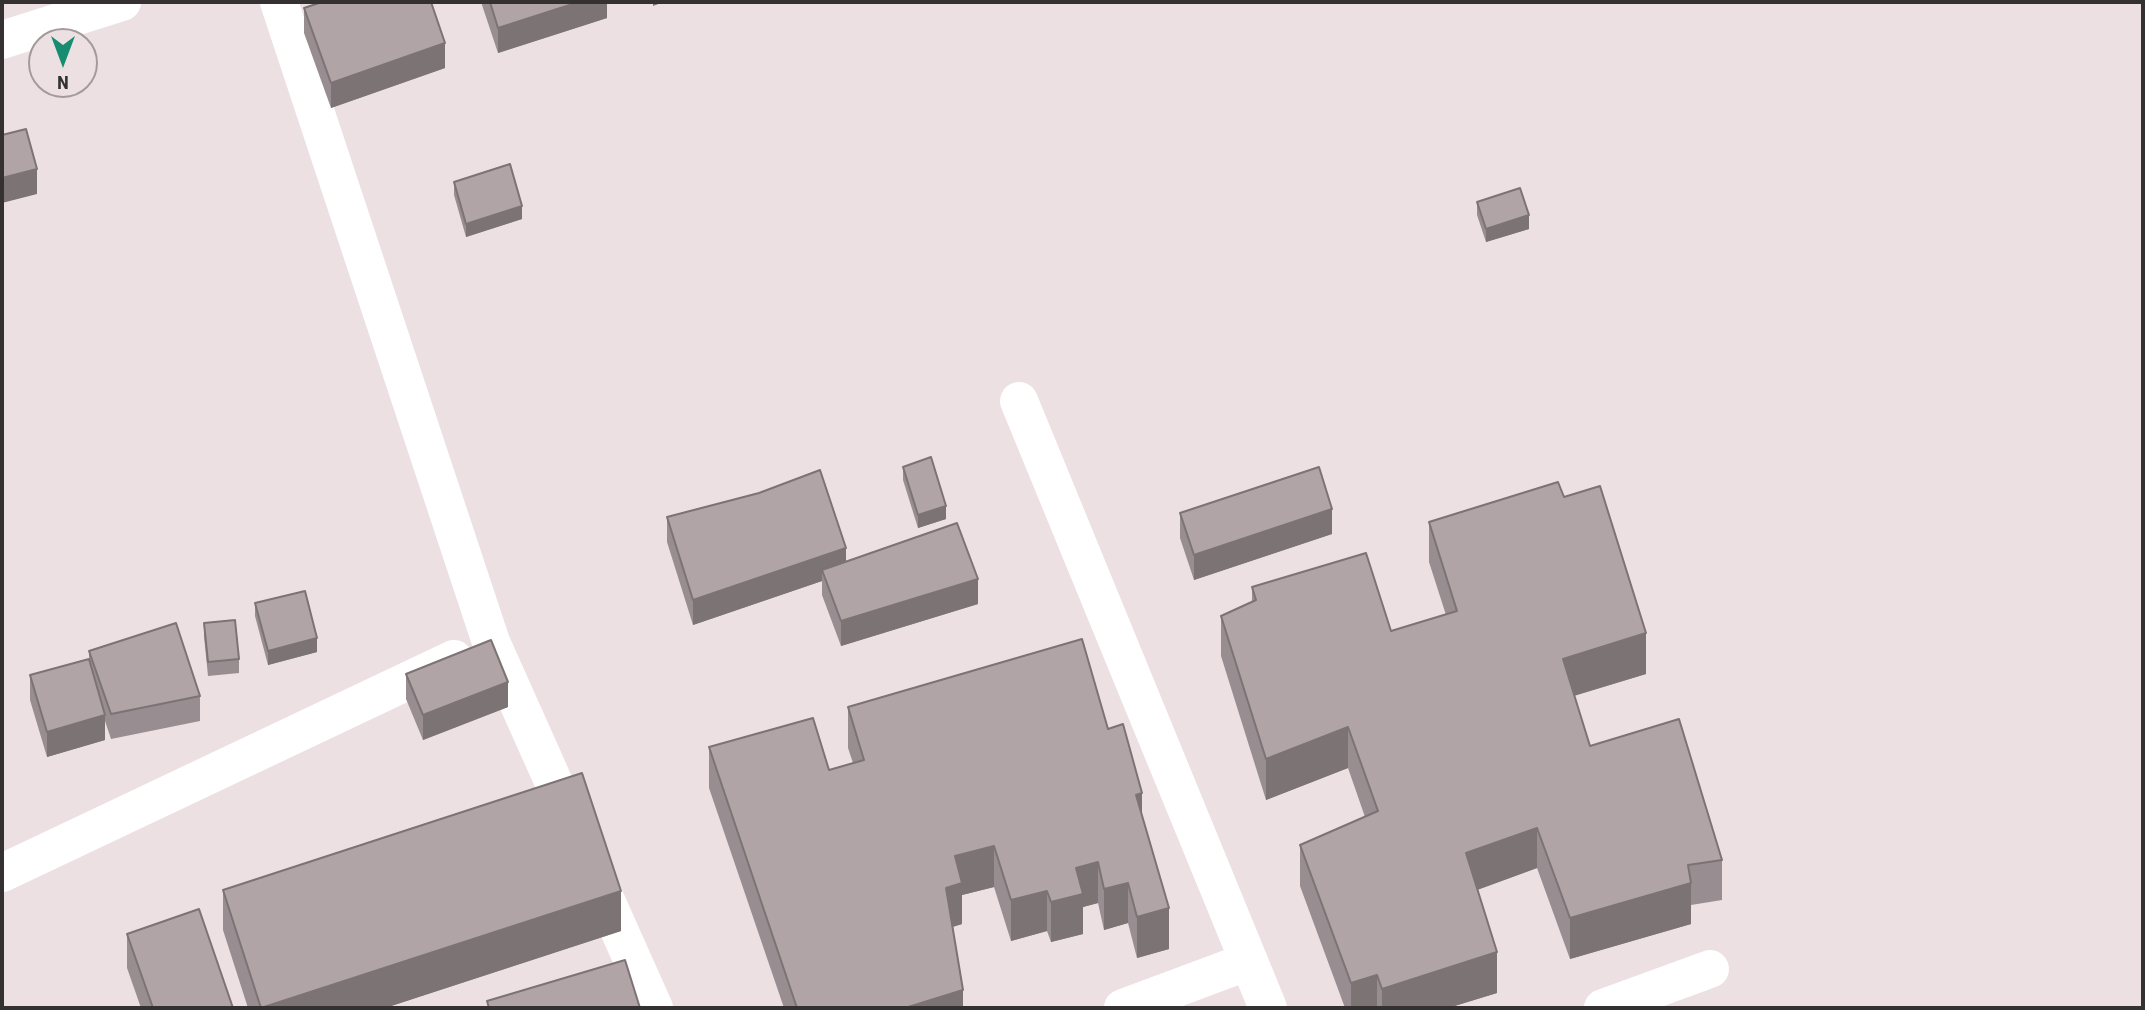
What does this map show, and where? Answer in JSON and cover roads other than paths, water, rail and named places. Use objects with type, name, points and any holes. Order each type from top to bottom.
[{"type":"street","points":[[2,40],[122,2]]},
{"type":"street","points":[[279,2],[491,642],[654,1008]]},
{"type":"street","points":[[1019,401],[1268,1008]]},
{"type":"street","points":[[2,873],[491,642]]},
{"type":"street","points":[[1123,1008],[1249,961]]},
{"type":"street","points":[[1603,1008],[1710,969]]}]
